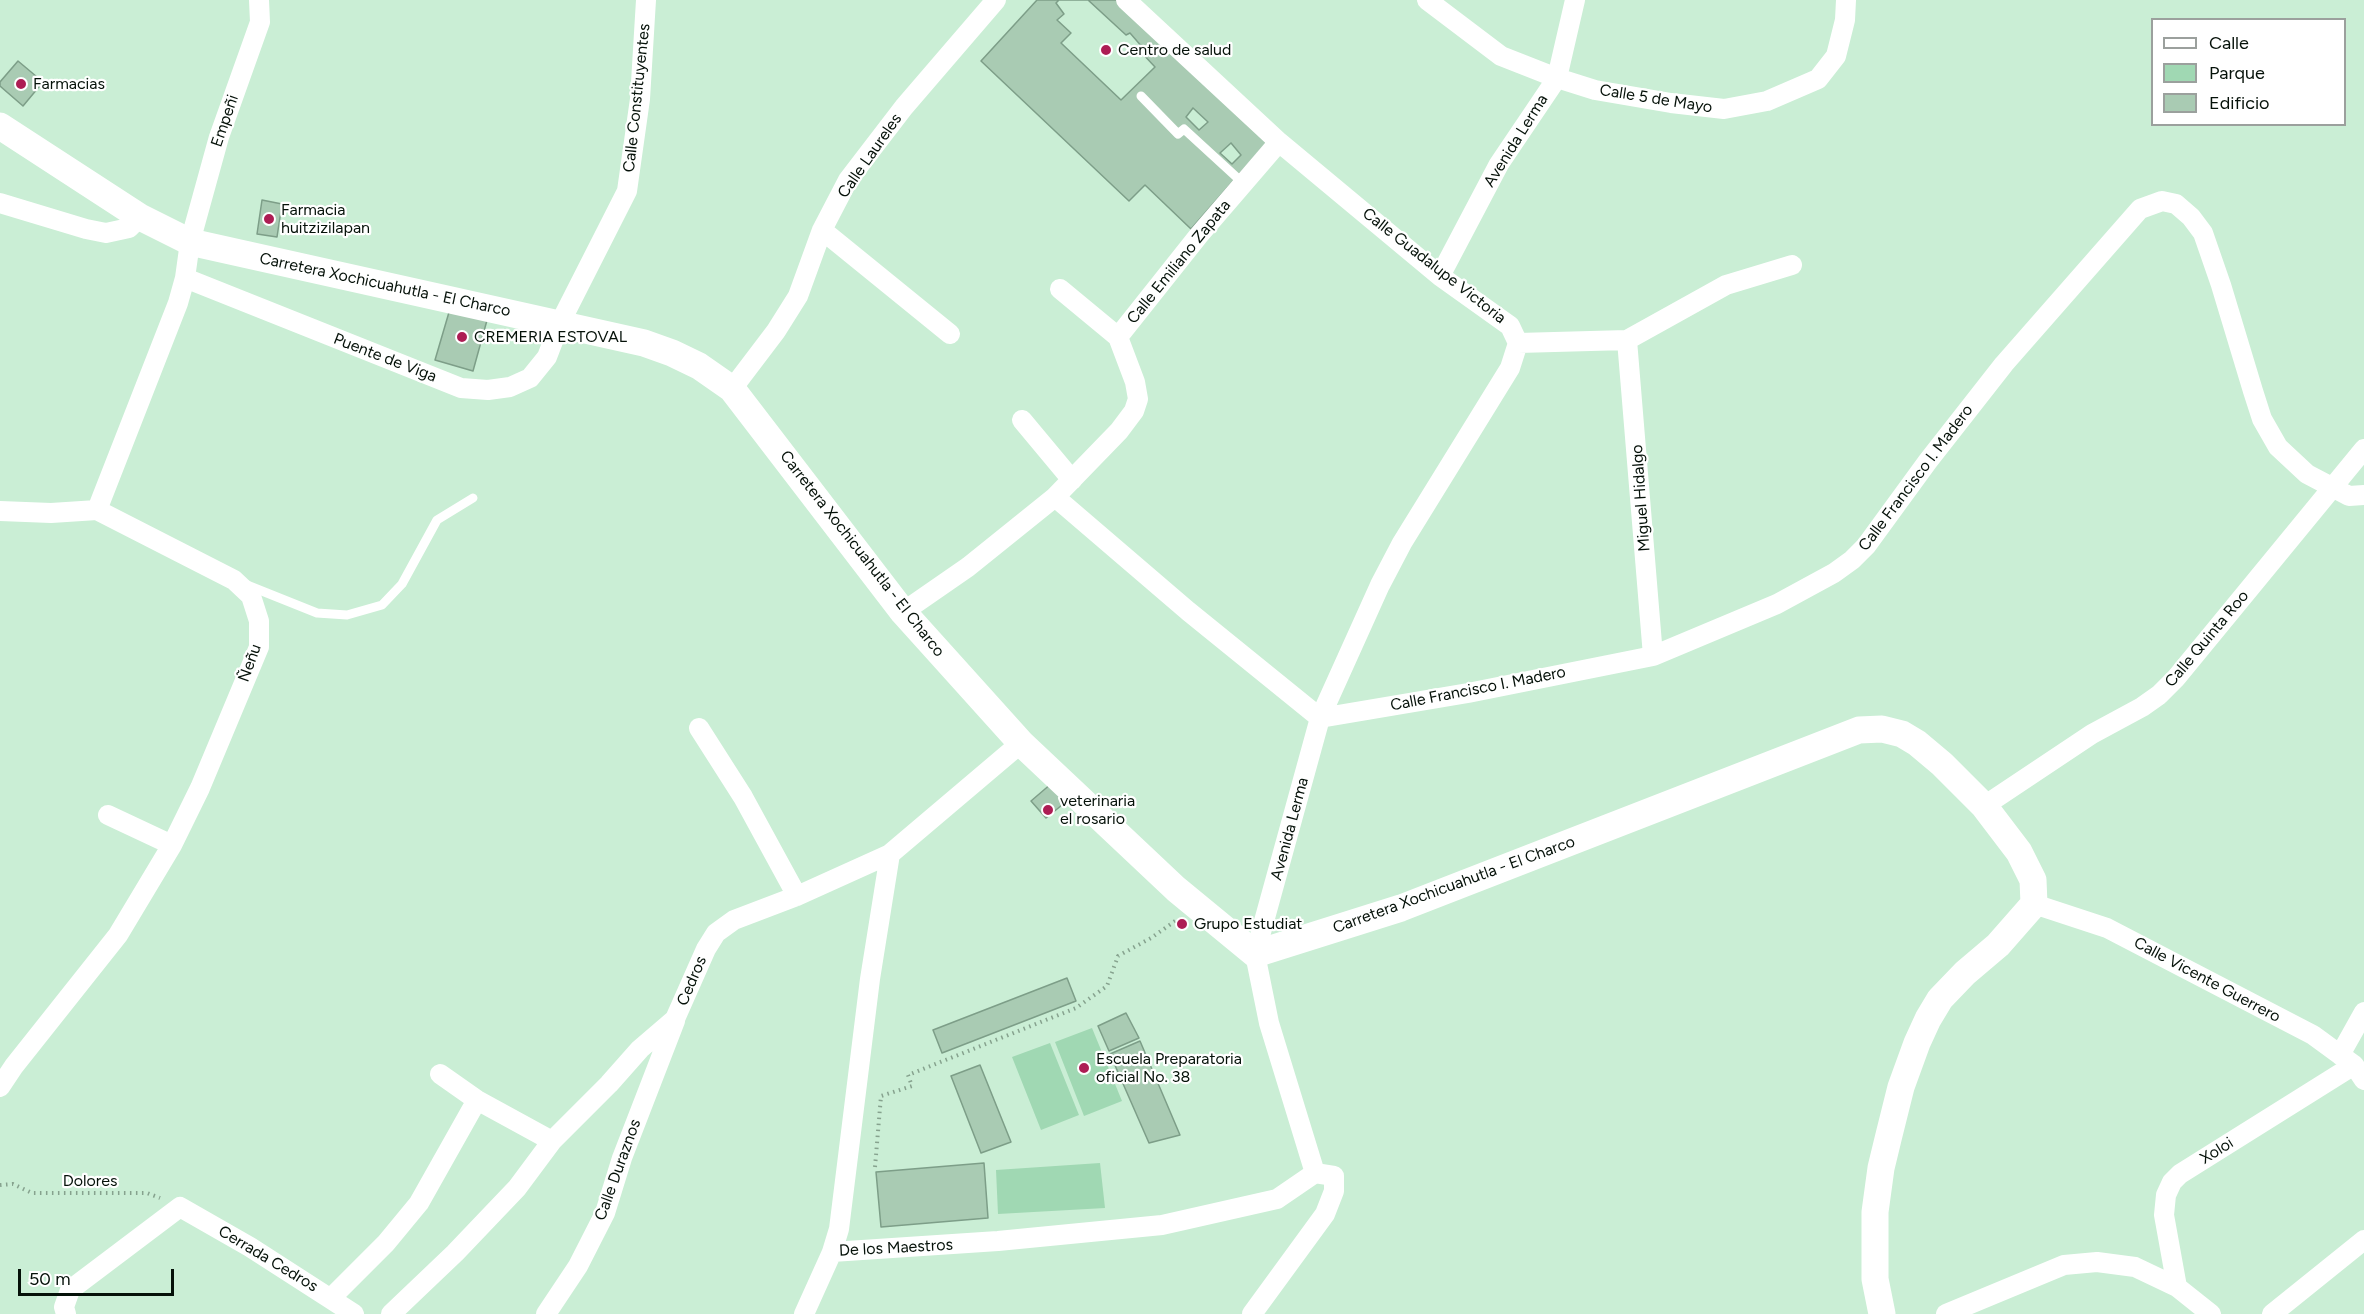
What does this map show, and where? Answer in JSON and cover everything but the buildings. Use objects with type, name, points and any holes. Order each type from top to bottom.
[{"type":"main road","name":"Carretera Xochicuahutla - El Charco","points":[[0,126],[140,217],[190,243],[644,343],[699,366],[732,389],[903,612],[1021,743],[1196,907],[1255,954],[1401,908],[1859,730],[1882,729],[1902,734],[1917,742],[1942,764],[1984,806],[2026,864],[2032,880],[2034,904]]},
{"type":"main road","points":[[1882,1314],[1875,1280],[1875,1212],[1881,1168],[1889,1135],[1901,1087],[1917,1043],[1940,999],[1965,973],[1998,945],[2034,904]]},
{"type":"street","name":"Empeñi","points":[[190,243],[219,137],[260,22],[259,0]]},
{"type":"street","name":"Calle Constituyentes","points":[[560,323],[627,191],[640,99],[646,0]]},
{"type":"street","name":"Calle Laureles","points":[[732,389],[776,331],[798,296],[822,230],[848,180],[873,146],[996,0]]},
{"type":"street","name":"Calle Guadalupe Victoria","points":[[1126,0],[1280,142],[1440,276],[1510,326],[1516,334],[1518,344]]},
{"type":"street","name":"Calle 5 de Mayo","points":[[1427,0],[1502,56],[1557,78],[1595,90],[1724,109],[1767,101],[1818,79],[1836,56],[1845,20],[1846,0]]},
{"type":"street","name":"Avenida Lerma","points":[[1440,276],[1498,164],[1557,78],[1575,0]]},
{"type":"street","name":"Calle Emiliano Zapata","points":[[903,612],[968,567],[1055,497],[1119,431],[1134,411],[1138,399],[1135,382],[1118,337],[1199,235],[1280,142]]},
{"type":"street","name":"Calle Francisco I. Madero","points":[[1320,718],[1468,693],[1653,656],[1777,604],[1834,573],[1866,546],[1928,461],[2004,364],[2140,209],[2162,201],[2176,204],[2192,217],[2203,233],[2262,419],[2278,447],[2307,474],[2349,496],[2364,495]]},
{"type":"street","points":[[0,203],[106,233],[129,228],[140,217]]},
{"type":"street","points":[[822,230],[950,334]]},
{"type":"street","points":[[0,511],[51,513],[97,510],[178,303],[185,278],[190,243]]},
{"type":"street","points":[[1518,344],[1627,340],[1726,285],[1792,265]]},
{"type":"street","name":"Puente de Viga","points":[[185,278],[461,388],[488,390],[510,387],[530,378],[547,357],[560,323]]},
{"type":"street","points":[[1060,289],[1118,337]]},
{"type":"street","name":"Miguel Hidalgo","points":[[1627,340],[1640,472],[1653,656]]},
{"type":"street","name":"Avenida Lerma","points":[[1315,1173],[1269,1023],[1255,954],[1320,718],[1380,585],[1402,543],[1510,368],[1518,344]]},
{"type":"street","points":[[1022,420],[1072,480]]},
{"type":"street","name":"Calle Quinta Roo","points":[[1984,806],[2092,734],[2142,707],[2159,695],[2221,624],[2331,486],[2364,449]]},
{"type":"street","points":[[1055,497],[1320,718]]},
{"type":"street","name":"Ñeñu","points":[[0,1086],[118,935],[172,845],[213,759],[259,647],[259,621],[251,596],[234,580],[97,510]]},
{"type":"street","points":[[699,728],[743,797],[797,896]]},
{"type":"street","name":"Cedros","points":[[391,1314],[435,1273],[517,1188],[552,1141],[640,1049],[675,1019],[706,949],[716,933],[734,920],[797,896],[890,854],[1021,743]]},
{"type":"street","points":[[108,814],[172,845]]},
{"type":"street","name":"De los Maestros","points":[[890,854],[860,1048],[839,1229],[832,1252],[998,1241],[1162,1225],[1278,1199],[1315,1173]]},
{"type":"street","name":"Calle Vicente Guerrero","points":[[2034,904],[2107,928],[2313,1035],[2352,1067]]},
{"type":"street","points":[[2352,1067],[2364,1012]]},
{"type":"street","name":"Calle Duraznos","points":[[546,1314],[578,1266],[604,1213],[622,1158],[675,1019]]},
{"type":"street","name":"Xoloi","points":[[2177,1287],[2164,1215],[2166,1195],[2172,1182],[2180,1174],[2352,1067]]},
{"type":"street","points":[[440,1074],[477,1100],[552,1141]]},
{"type":"street","points":[[331,1298],[386,1243],[419,1203],[477,1100]]},
{"type":"street","points":[[1252,1314],[1325,1214],[1334,1191],[1334,1176],[1315,1173]]},
{"type":"street","points":[[66,1314],[64,1307],[70,1290],[180,1207]]},
{"type":"street","name":"Cerrada Cedros","points":[[180,1207],[250,1247],[354,1314]]},
{"type":"street","points":[[2272,1314],[2364,1240]]},
{"type":"street","points":[[804,1314],[832,1252]]},
{"type":"street","points":[[1946,1314],[2064,1265],[2097,1262],[2135,1267],[2177,1287],[2211,1314]]},
{"type":"lane","points":[[1142,96],[1178,134],[1184,129],[1244,184]]},
{"type":"lane","points":[[234,580],[317,613],[347,615],[382,605],[402,584],[437,520],[473,498]]},
{"type":"path","points":[[875,1167],[882,1096],[912,1086],[908,1075],[1076,1008],[1107,986],[1118,956],[1151,938],[1196,907]]},
{"type":"path","name":"Dolores","points":[[0,1185],[13,1184],[32,1193],[147,1193],[180,1207]]},
{"type":"green space","points":[[1092,1028],[1122,1101],[1084,1116],[1055,1042]]},
{"type":"green space","points":[[1050,1043],[1079,1115],[1041,1130],[1012,1057]]},
{"type":"green space","points":[[1100,1163],[1105,1208],[998,1214],[996,1170]]},
{"type":"place","name":"Centro de salud","points":[[1106,50]]},
{"type":"place","name":"Farmacias","points":[[21,84]]},
{"type":"place","name":"Farmacia huitzizilapan","points":[[269,219]]},
{"type":"place","name":"CREMERIA ESTOVAL","points":[[462,337]]},
{"type":"place","name":"veterinaria el rosario","points":[[1048,810]]},
{"type":"place","name":"Grupo Estudiat","points":[[1182,924]]},
{"type":"place","name":"Escuela Preparatoria oficial No. 38","points":[[1084,1068]]}]
